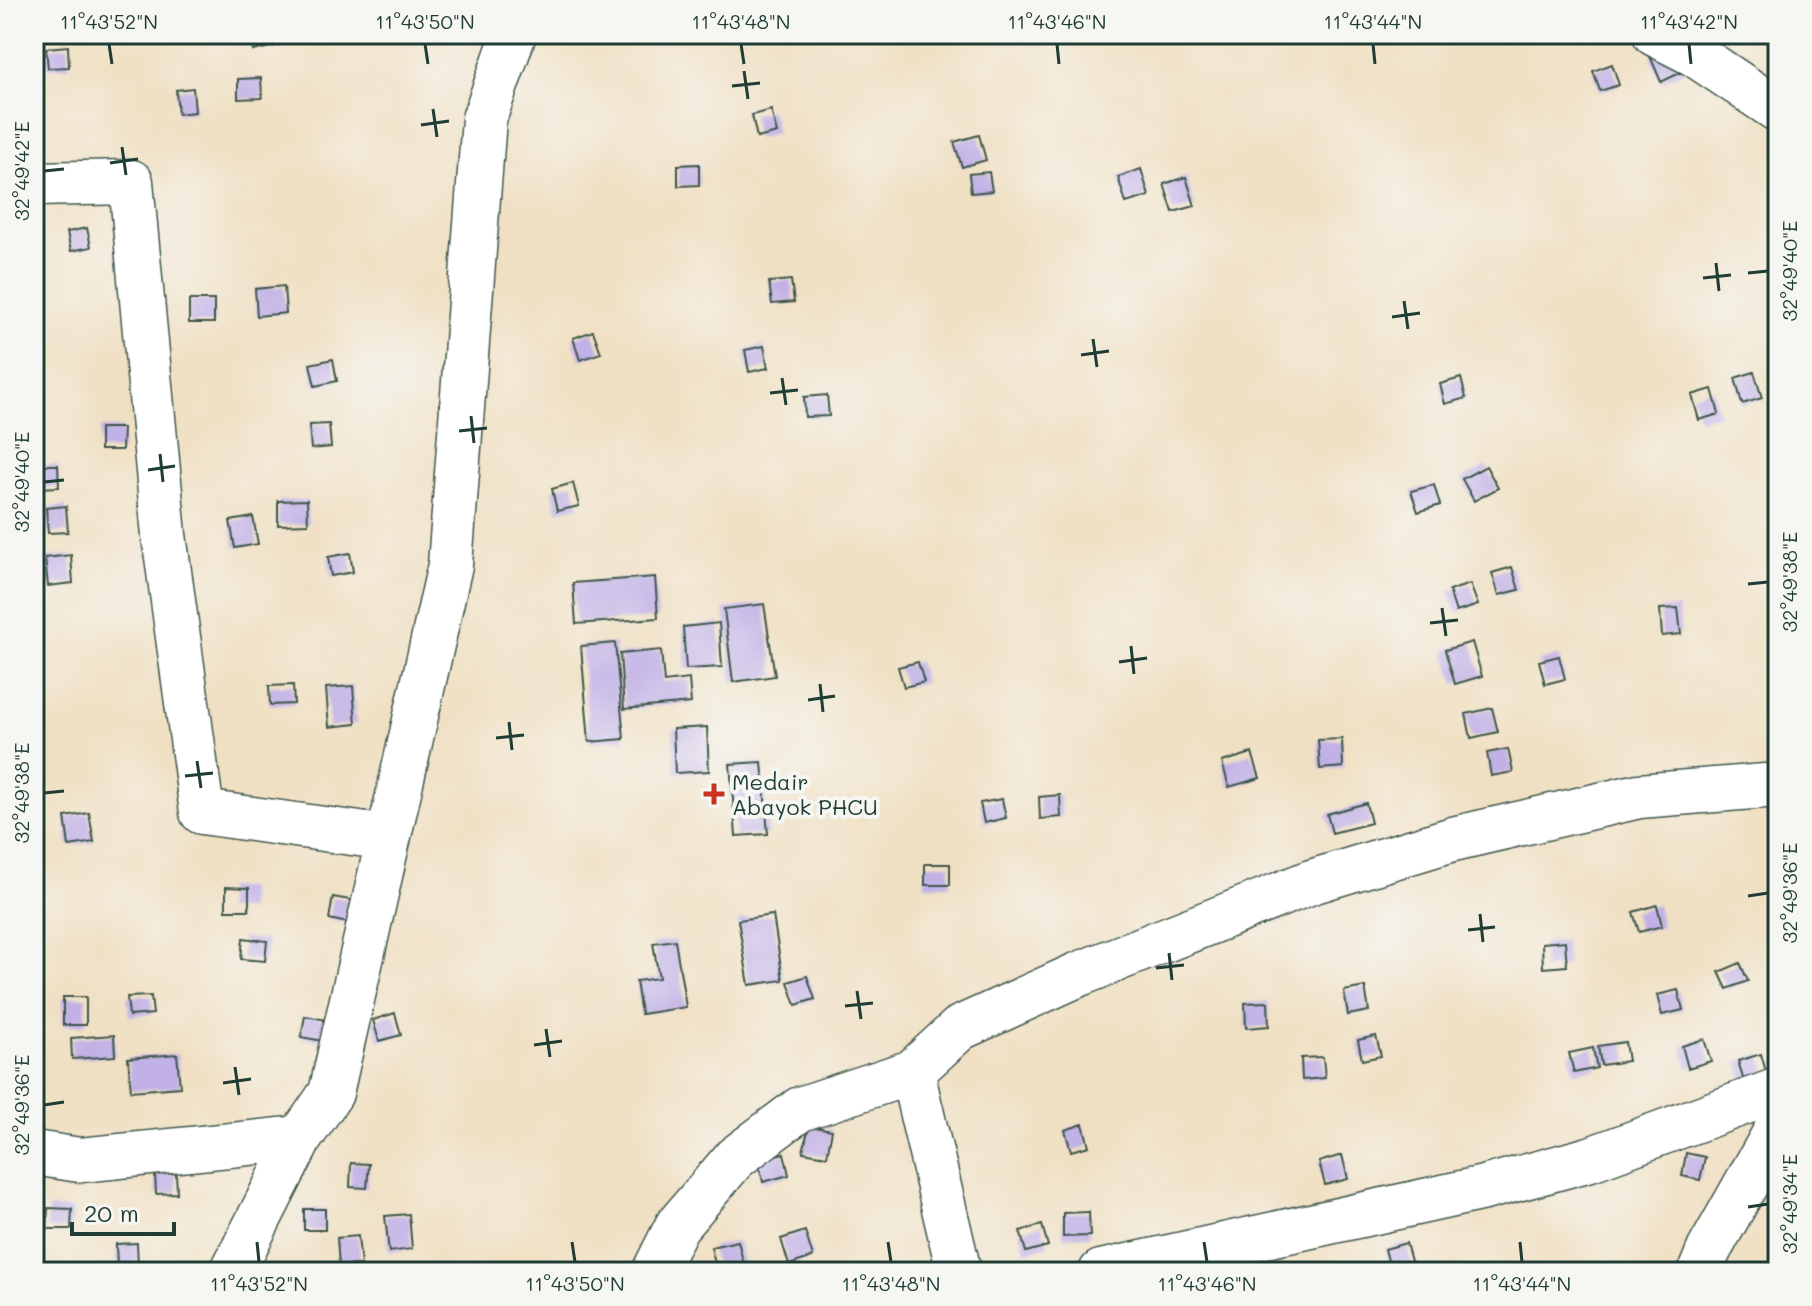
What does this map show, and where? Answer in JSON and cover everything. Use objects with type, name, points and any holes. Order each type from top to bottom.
[{"type":"street","points":[[232,1272],[300,1138],[331,1093],[450,565],[484,119],[514,34]]},
{"type":"street","points":[[1655,34],[1694,54],[1778,110]]},
{"type":"street","points":[[34,184],[131,182],[164,535],[202,812],[388,838]]},
{"type":"street","points":[[654,1272],[677,1226],[735,1158],[800,1109],[912,1072],[960,1028],[1077,975],[1311,882],[1453,839],[1639,796],[1778,785]]},
{"type":"street","points":[[912,1072],[959,1272]]},
{"type":"street","points":[[1101,1272],[1484,1188],[1590,1159],[1778,1090]]},
{"type":"street","points":[[1700,1272],[1709,1250],[1778,1127]]},
{"type":"street","points":[[34,1153],[80,1160],[300,1138]]},
{"type":"building","points":[[249,34],[277,34],[279,45],[253,51]]},
{"type":"building","points":[[68,46],[69,67],[48,68],[46,48]]},
{"type":"building","points":[[1672,46],[1684,71],[1661,82],[1650,56]]},
{"type":"building","points":[[1612,64],[1619,85],[1600,91],[1593,71]]},
{"type":"building","points":[[261,78],[262,98],[238,99],[238,79]]},
{"type":"building","points":[[193,88],[195,112],[178,114],[176,90]]},
{"type":"building","points":[[771,110],[777,133],[757,138],[752,115]]},
{"type":"building","points":[[979,135],[986,160],[962,167],[954,142]]},
{"type":"building","points":[[699,164],[699,185],[678,186],[678,165]]},
{"type":"building","points":[[1141,169],[1149,196],[1126,203],[1118,177]]},
{"type":"building","points":[[989,172],[992,191],[971,193],[969,174]]},
{"type":"building","points":[[1186,177],[1195,206],[1173,212],[1164,184]]},
{"type":"building","points":[[87,228],[91,247],[71,251],[67,232]]},
{"type":"building","points":[[791,280],[794,302],[772,304],[769,282]]},
{"type":"building","points":[[284,286],[286,313],[257,316],[255,289]]},
{"type":"building","points":[[189,300],[214,300],[214,323],[189,323]]},
{"type":"building","points":[[593,331],[601,353],[580,360],[573,338]]},
{"type":"building","points":[[764,346],[768,368],[749,372],[745,350]]},
{"type":"building","points":[[333,359],[337,381],[315,386],[310,364]]},
{"type":"building","points":[[1754,372],[1762,398],[1742,404],[1735,378]]},
{"type":"building","points":[[1461,378],[1466,398],[1445,404],[1440,384]]},
{"type":"building","points":[[1712,389],[1719,414],[1699,420],[1692,395]]},
{"type":"building","points":[[827,395],[829,416],[805,417],[804,397]]},
{"type":"building","points":[[329,424],[331,447],[311,449],[309,425]]},
{"type":"building","points":[[100,428],[123,428],[122,450],[100,450]]},
{"type":"building","points":[[36,465],[58,465],[59,487],[37,488]]},
{"type":"building","points":[[1486,466],[1498,488],[1474,501],[1462,479]]},
{"type":"building","points":[[573,483],[579,506],[557,511],[552,489]]},
{"type":"building","points":[[1434,485],[1440,505],[1418,512],[1411,491]]},
{"type":"building","points":[[307,500],[308,524],[278,525],[278,501]]},
{"type":"building","points":[[66,506],[68,532],[48,533],[46,508]]},
{"type":"building","points":[[253,517],[258,544],[235,548],[230,521]]},
{"type":"building","points":[[350,553],[353,572],[331,576],[328,557]]},
{"type":"building","points":[[71,555],[73,583],[48,586],[45,558]]},
{"type":"building","points":[[1512,567],[1519,590],[1499,595],[1492,573]]},
{"type":"building","points":[[655,577],[658,618],[576,624],[573,583]]},
{"type":"building","points":[[1470,584],[1478,605],[1456,612],[1449,591]]},
{"type":"building","points":[[764,604],[775,676],[733,682],[724,609]]},
{"type":"building","points":[[1678,608],[1681,634],[1662,636],[1660,609]]},
{"type":"building","points":[[719,623],[722,667],[686,669],[683,627]]},
{"type":"building","points":[[1472,642],[1482,676],[1455,684],[1445,650]]},
{"type":"building","points":[[615,643],[624,739],[589,742],[581,646]]},
{"type":"building","points":[[661,650],[664,682],[689,679],[691,703],[624,709],[620,654]]},
{"type":"building","points":[[1559,656],[1565,679],[1545,684],[1539,661]]},
{"type":"building","points":[[918,662],[924,682],[904,687],[898,667]]},
{"type":"building","points":[[293,685],[294,704],[270,705],[269,686]]},
{"type":"building","points":[[353,686],[356,724],[329,727],[326,688]]},
{"type":"building","points":[[1492,708],[1498,732],[1471,738],[1466,714]]},
{"type":"building","points":[[707,727],[709,771],[675,773],[673,729]]},
{"type":"building","points":[[1342,739],[1343,767],[1320,769],[1318,740]]},
{"type":"building","points":[[1508,749],[1513,772],[1491,776],[1487,753]]},
{"type":"building","points":[[1252,753],[1260,778],[1229,787],[1222,762]]},
{"type":"building","points":[[762,762],[768,834],[736,836],[730,764]]},
{"type":"building","points":[[1060,795],[1061,817],[1040,819],[1039,797]]},
{"type":"building","points":[[1002,799],[1006,818],[984,823],[980,803]]},
{"type":"building","points":[[1366,803],[1371,823],[1332,833],[1327,814]]},
{"type":"building","points":[[89,813],[94,842],[69,846],[65,817]]},
{"type":"building","points":[[925,864],[950,864],[950,885],[925,885]]},
{"type":"building","points":[[226,887],[249,888],[249,910],[226,910]]},
{"type":"building","points":[[333,897],[356,901],[352,924],[329,919]]},
{"type":"building","points":[[1657,905],[1662,926],[1639,932],[1633,912]]},
{"type":"building","points":[[773,915],[783,980],[749,985],[738,920]]},
{"type":"building","points":[[243,938],[267,941],[265,961],[241,959]]},
{"type":"building","points":[[675,940],[686,1007],[641,1014],[636,981],[659,978],[653,943]]},
{"type":"building","points":[[1565,941],[1567,966],[1543,968],[1542,943]]},
{"type":"building","points":[[1740,963],[1748,981],[1727,989],[1719,972]]},
{"type":"building","points":[[807,976],[815,999],[796,1005],[788,982]]},
{"type":"building","points":[[1365,987],[1369,1011],[1348,1015],[1344,991]]},
{"type":"building","points":[[1678,990],[1683,1010],[1662,1015],[1657,995]]},
{"type":"building","points":[[151,996],[153,1014],[129,1016],[127,997]]},
{"type":"building","points":[[63,997],[86,997],[86,1025],[63,1025]]},
{"type":"building","points":[[1268,1002],[1269,1026],[1246,1028],[1245,1003]]},
{"type":"building","points":[[395,1013],[401,1035],[379,1041],[373,1020]]},
{"type":"building","points":[[305,1016],[327,1020],[323,1041],[301,1037]]},
{"type":"building","points":[[114,1035],[115,1056],[72,1059],[71,1038]]},
{"type":"building","points":[[1376,1036],[1381,1056],[1362,1060],[1358,1040]]},
{"type":"building","points":[[1704,1039],[1711,1061],[1688,1068],[1682,1046]]},
{"type":"building","points":[[1625,1042],[1628,1061],[1601,1065],[1598,1046]]},
{"type":"building","points":[[1593,1048],[1597,1068],[1574,1073],[1569,1053]]},
{"type":"building","points":[[177,1054],[180,1087],[131,1091],[128,1058]]},
{"type":"building","points":[[1761,1054],[1767,1075],[1744,1082],[1738,1061]]},
{"type":"building","points":[[1323,1057],[1325,1078],[1302,1080],[1301,1058]]},
{"type":"building","points":[[1083,1124],[1089,1146],[1071,1151],[1065,1130]]},
{"type":"building","points":[[809,1126],[832,1130],[827,1156],[803,1152]]},
{"type":"building","points":[[784,1153],[789,1175],[763,1182],[758,1159]]},
{"type":"building","points":[[1686,1153],[1705,1157],[1700,1180],[1682,1176]]},
{"type":"building","points":[[1342,1155],[1348,1179],[1325,1185],[1319,1162]]},
{"type":"building","points":[[351,1163],[369,1164],[367,1188],[350,1187]]},
{"type":"building","points":[[176,1173],[177,1193],[156,1194],[155,1174]]},
{"type":"building","points":[[48,1208],[72,1209],[71,1229],[47,1229]]},
{"type":"building","points":[[304,1209],[325,1209],[325,1230],[304,1230]]},
{"type":"building","points":[[1089,1212],[1090,1236],[1063,1237],[1063,1213]]},
{"type":"building","points":[[409,1214],[412,1249],[389,1252],[385,1216]]},
{"type":"building","points":[[1042,1225],[1048,1246],[1026,1252],[1020,1231]]},
{"type":"building","points":[[805,1231],[813,1257],[789,1265],[781,1239]]},
{"type":"building","points":[[358,1236],[361,1265],[339,1266],[337,1238]]},
{"type":"building","points":[[738,1241],[744,1265],[717,1272],[711,1247]]},
{"type":"building","points":[[137,1243],[138,1266],[117,1266],[116,1244]]},
{"type":"building","points":[[1406,1243],[1414,1272],[1391,1272],[1385,1249]]},
{"type":"place","name":"Medair Abayok PHCU","points":[[714,794]]}]
